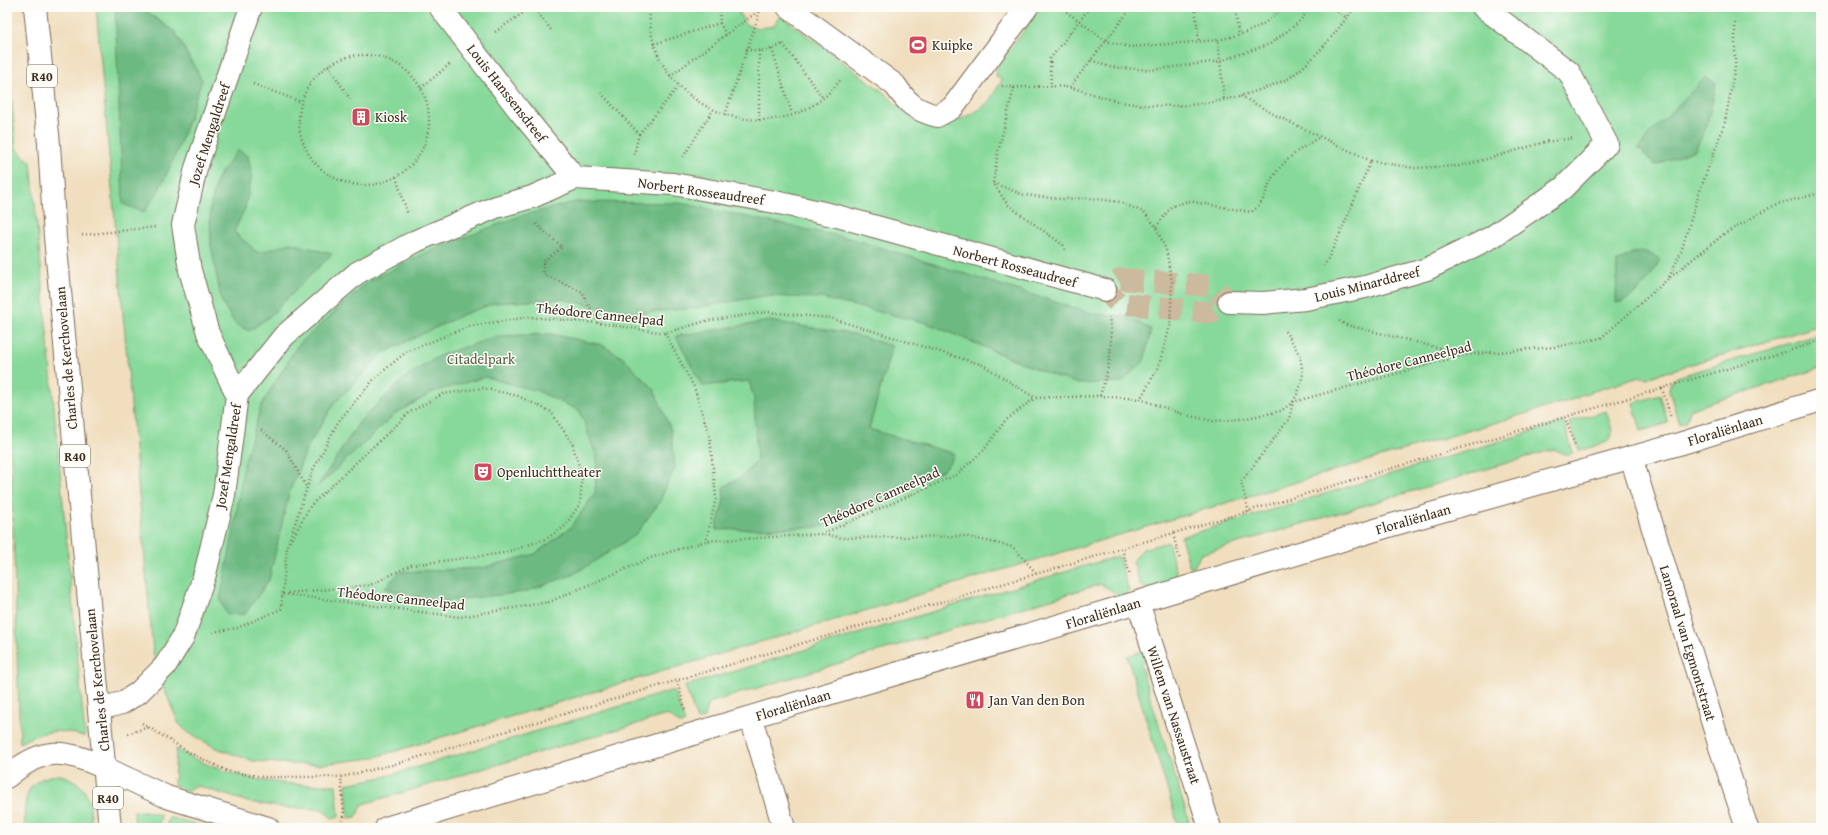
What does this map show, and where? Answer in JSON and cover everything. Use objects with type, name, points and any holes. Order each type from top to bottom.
[{"type":"street","name":"Charles de Kerchovelaan","points":[[35,7],[49,144],[55,237],[110,828]]},
{"type":"street","name":"Jozef Mengaldreef","points":[[99,709],[122,703],[138,693],[165,666],[183,637],[205,574],[224,495],[236,402],[208,333],[190,270],[183,225],[196,168],[251,7]]},
{"type":"street","name":"Louis Hanssensdreef","points":[[440,7],[519,110],[575,178]]},
{"type":"street","points":[[788,7],[894,85],[905,100],[921,112],[937,116],[952,108],[1027,7]]},
{"type":"street","points":[[1483,7],[1569,72],[1607,144]]},
{"type":"street","name":"Louis Minarddreef","points":[[1229,302],[1263,303],[1306,299],[1365,287],[1427,269],[1492,237],[1563,188],[1607,144]]},
{"type":"street","name":"Norbert Rosseaudreef","points":[[236,402],[284,336],[357,272],[416,241],[496,207],[532,197],[575,178],[628,180],[673,184],[775,202],[830,215],[1105,290]]},
{"type":"street","name":"Floraliënlaan","points":[[386,828],[1392,525],[1631,457],[1821,400]]},
{"type":"street","name":"Lamoraal van Egmontstraat","points":[[1631,457],[1721,750],[1747,828]]},
{"type":"street","name":"Willem van Nassaustraat","points":[[1138,602],[1210,828]]},
{"type":"street","points":[[750,718],[784,828]]},
{"type":"street","points":[[7,777],[18,767],[35,758],[53,753],[71,754],[167,797],[268,828]]},
{"type":"path","points":[[421,88],[471,48],[533,7],[552,31]]},
{"type":"path","points":[[1060,7],[1078,22],[1106,41],[1130,48],[1218,40],[1239,35],[1256,29],[1272,18],[1283,7]]},
{"type":"path","points":[[1051,87],[1050,59],[1090,7]]},
{"type":"path","points":[[1070,87],[1132,7]]},
{"type":"path","points":[[1195,7],[1199,42]]},
{"type":"path","points":[[1235,7],[1239,35]]},
{"type":"path","points":[[1092,60],[1109,67],[1151,70],[1220,61],[1270,44],[1298,23],[1311,7]]},
{"type":"path","points":[[1331,7],[1347,18]]},
{"type":"path","points":[[998,86],[1014,88],[1070,87],[1125,103],[1157,107],[1186,106],[1224,100],[1241,96],[1290,78],[1315,58],[1355,7]]},
{"type":"path","points":[[726,35],[720,23],[719,9],[650,8],[654,44],[670,76],[689,96],[725,115],[759,120],[776,119],[809,107],[823,98],[837,84],[857,57]]},
{"type":"path","points":[[670,76],[762,8]]},
{"type":"path","points":[[725,115],[746,49],[762,8]]},
{"type":"path","points":[[1668,278],[1681,252],[1698,196],[1725,122],[1735,68],[1735,21]]},
{"type":"path","points":[[654,44],[720,23]]},
{"type":"path","points":[[746,49],[759,51],[772,49],[783,44],[789,39]]},
{"type":"path","points":[[1218,40],[1224,100]]},
{"type":"path","points":[[783,44],[823,98]]},
{"type":"path","points":[[772,49],[792,114]]},
{"type":"path","points":[[759,51],[759,120]]},
{"type":"path","points":[[362,54],[380,56],[396,63],[410,74],[421,88],[427,104],[429,115],[427,138],[420,153],[413,162],[396,177],[380,184],[363,185],[346,183],[331,176],[317,166],[307,152],[300,136],[298,119],[301,102],[307,87],[316,74],[328,65],[344,57],[362,54]]},
{"type":"path","points":[[328,65],[350,99]]},
{"type":"path","points":[[229,74],[301,102]]},
{"type":"path","points":[[628,180],[639,134],[679,86]]},
{"type":"path","points":[[1014,88],[998,152],[993,183],[1008,205],[1063,245]]},
{"type":"path","points":[[601,93],[639,134]]},
{"type":"path","points":[[1241,96],[1277,116],[1371,161],[1414,168],[1459,166],[1545,142],[1592,135],[1607,144]]},
{"type":"path","points":[[673,184],[684,154],[713,110]]},
{"type":"path","points":[[1156,228],[1171,207],[1188,201],[1251,212],[1260,206],[1274,174],[1301,147],[1320,137]]},
{"type":"path","points":[[1371,161],[1352,202],[1337,242],[1306,299],[1346,325],[1464,354]]},
{"type":"path","points":[[396,177],[416,241]]},
{"type":"path","points":[[993,183],[1024,195],[1061,199],[1089,198],[1119,202],[1144,212],[1156,228],[1166,250],[1172,282],[1170,326],[1158,368],[1140,399]]},
{"type":"path","name":"Théodore Canneelpad","points":[[183,637],[244,626],[281,609],[287,547],[313,470],[338,422],[375,378],[406,352],[470,326],[529,317],[598,323],[665,333],[706,321],[767,312],[830,318],[983,365],[1035,398],[1100,396],[1140,399],[1185,415],[1212,421],[1242,419],[1281,411],[1292,402],[1464,354],[1555,347],[1601,338],[1668,278],[1724,234],[1776,204],[1821,193]]},
{"type":"path","points":[[532,197],[536,224],[562,247],[543,262],[543,274],[582,292],[598,323]]},
{"type":"path","points":[[55,237],[183,225]]},
{"type":"path","points":[[1100,396],[1109,368],[1113,337],[1105,290]]},
{"type":"path","points":[[1249,512],[1241,482],[1289,420],[1292,402],[1299,390],[1303,374],[1300,356],[1290,338],[1263,303]]},
{"type":"path","points":[[665,333],[694,387],[710,438],[716,498],[706,541]]},
{"type":"path","points":[[99,709],[130,716],[190,753],[227,771],[263,777],[341,777],[392,765],[1249,512],[1821,341]]},
{"type":"path","points":[[283,594],[370,585],[411,565],[504,554],[546,539],[564,527],[580,504],[582,476],[572,443],[551,412],[518,396],[482,388],[443,394],[410,412],[311,505],[287,547]]},
{"type":"path","name":"Théodore Canneelpad","points":[[283,594],[460,617],[549,602],[653,558],[706,541],[822,534],[956,475],[984,450],[1005,421],[1035,398]]},
{"type":"path","points":[[236,402],[286,450],[307,488]]},
{"type":"path","points":[[822,534],[841,538],[964,536],[1013,547],[1038,574]]},
{"type":"path","points":[[339,828],[344,816],[341,777]]},
{"type":"green space","name":"Citadelpark","points":[[96,7],[739,7],[740,14],[750,26],[760,28],[773,26],[781,16],[887,95],[904,112],[922,122],[931,125],[941,125],[965,117],[987,104],[1002,81],[996,76],[997,67],[1041,7],[1821,7],[1821,325],[1646,378],[1641,377],[1633,379],[1581,395],[1578,398],[372,758],[323,764],[290,764],[253,761],[216,748],[189,733],[179,724],[159,677],[153,652]]},
{"type":"green space","points":[[115,7],[140,7],[175,32],[202,80],[171,165],[163,182],[144,212],[123,204]]},
{"type":"green space","points":[[7,43],[16,149],[31,162],[85,737],[67,732],[52,732],[37,735],[20,743],[11,461],[7,409]]},
{"type":"green space","points":[[1706,77],[1716,83],[1713,101],[1703,134],[1695,150],[1655,165],[1639,149],[1651,132]]},
{"type":"green space","points":[[238,150],[248,156],[252,175],[245,208],[234,232],[258,253],[291,243],[332,254],[269,317],[249,331],[235,324],[221,300],[211,245],[210,209],[217,178]]},
{"type":"green space","points":[[575,202],[680,203],[853,239],[1094,314],[1127,317],[1151,329],[1144,361],[1122,382],[1078,384],[1046,373],[927,323],[820,298],[763,296],[694,308],[632,314],[562,299],[495,303],[462,315],[383,353],[334,404],[307,448],[289,493],[269,580],[245,614],[227,615],[220,600],[233,535],[244,464],[261,406],[297,346],[369,281],[430,251],[520,216]]},
{"type":"green space","points":[[1646,252],[1660,259],[1653,272],[1636,293],[1630,298],[1616,303],[1617,262],[1632,253]]},
{"type":"green space","points":[[770,321],[852,334],[892,346],[869,429],[955,454],[945,469],[820,527],[716,530],[724,500],[723,487],[743,476],[757,461],[754,399],[749,381],[702,386],[676,336]]},
{"type":"green space","points":[[551,334],[602,345],[623,358],[654,389],[671,430],[675,467],[659,503],[636,534],[617,547],[574,574],[525,592],[438,602],[384,588],[400,572],[482,568],[535,554],[571,527],[595,493],[597,458],[580,411],[538,391],[485,377],[433,392],[395,414],[318,486],[360,421],[408,375],[441,355],[498,336]]},
{"type":"green space","points":[[1821,334],[1821,368],[1691,409],[1686,422],[1679,424],[1669,390],[1671,382],[1677,377]]},
{"type":"green space","points":[[1660,395],[1668,423],[1641,431],[1633,403]]},
{"type":"green space","points":[[1606,411],[1612,432],[1610,439],[1607,442],[1579,451],[1569,422]]},
{"type":"green space","points":[[1564,422],[1573,453],[1566,455],[1554,449],[1201,554],[1194,567],[1190,568],[1181,537]]},
{"type":"green space","points":[[1168,542],[1179,582],[1151,591],[1140,585],[1133,561],[1143,549]]},
{"type":"green space","points":[[1118,556],[1129,591],[1122,598],[1101,584],[708,703],[705,718],[697,720],[685,686]]},
{"type":"green space","points":[[1145,650],[1149,661],[1140,664],[1191,828],[1179,828],[1127,656]]},
{"type":"green space","points":[[674,690],[685,723],[680,724],[667,715],[363,804],[356,817],[348,818],[346,784],[384,777]]},
{"type":"green space","points":[[176,749],[215,767],[253,779],[293,784],[336,785],[339,816],[332,818],[322,809],[288,808],[248,802],[198,786],[185,791],[174,785]]},
{"type":"green space","points":[[61,775],[78,783],[87,795],[92,828],[25,828],[25,807],[26,798],[29,791],[40,779],[49,776]]},
{"type":"green space","points":[[134,811],[145,811],[161,815],[158,828],[135,828]]},
{"type":"green space","points":[[169,817],[210,828],[166,828]]},
{"type":"tunnel","points":[[1121,279],[1212,286],[1229,302],[1212,313],[1118,303],[1105,290],[1121,279]]},
{"type":"place","name":"Kuipke","points":[[918,45]]},
{"type":"place","name":"Kiosk","points":[[361,117]]},
{"type":"place","name":"Openluchttheater","points":[[483,472]]},
{"type":"place","name":"Jan Van den Bon","points":[[975,700]]}]
